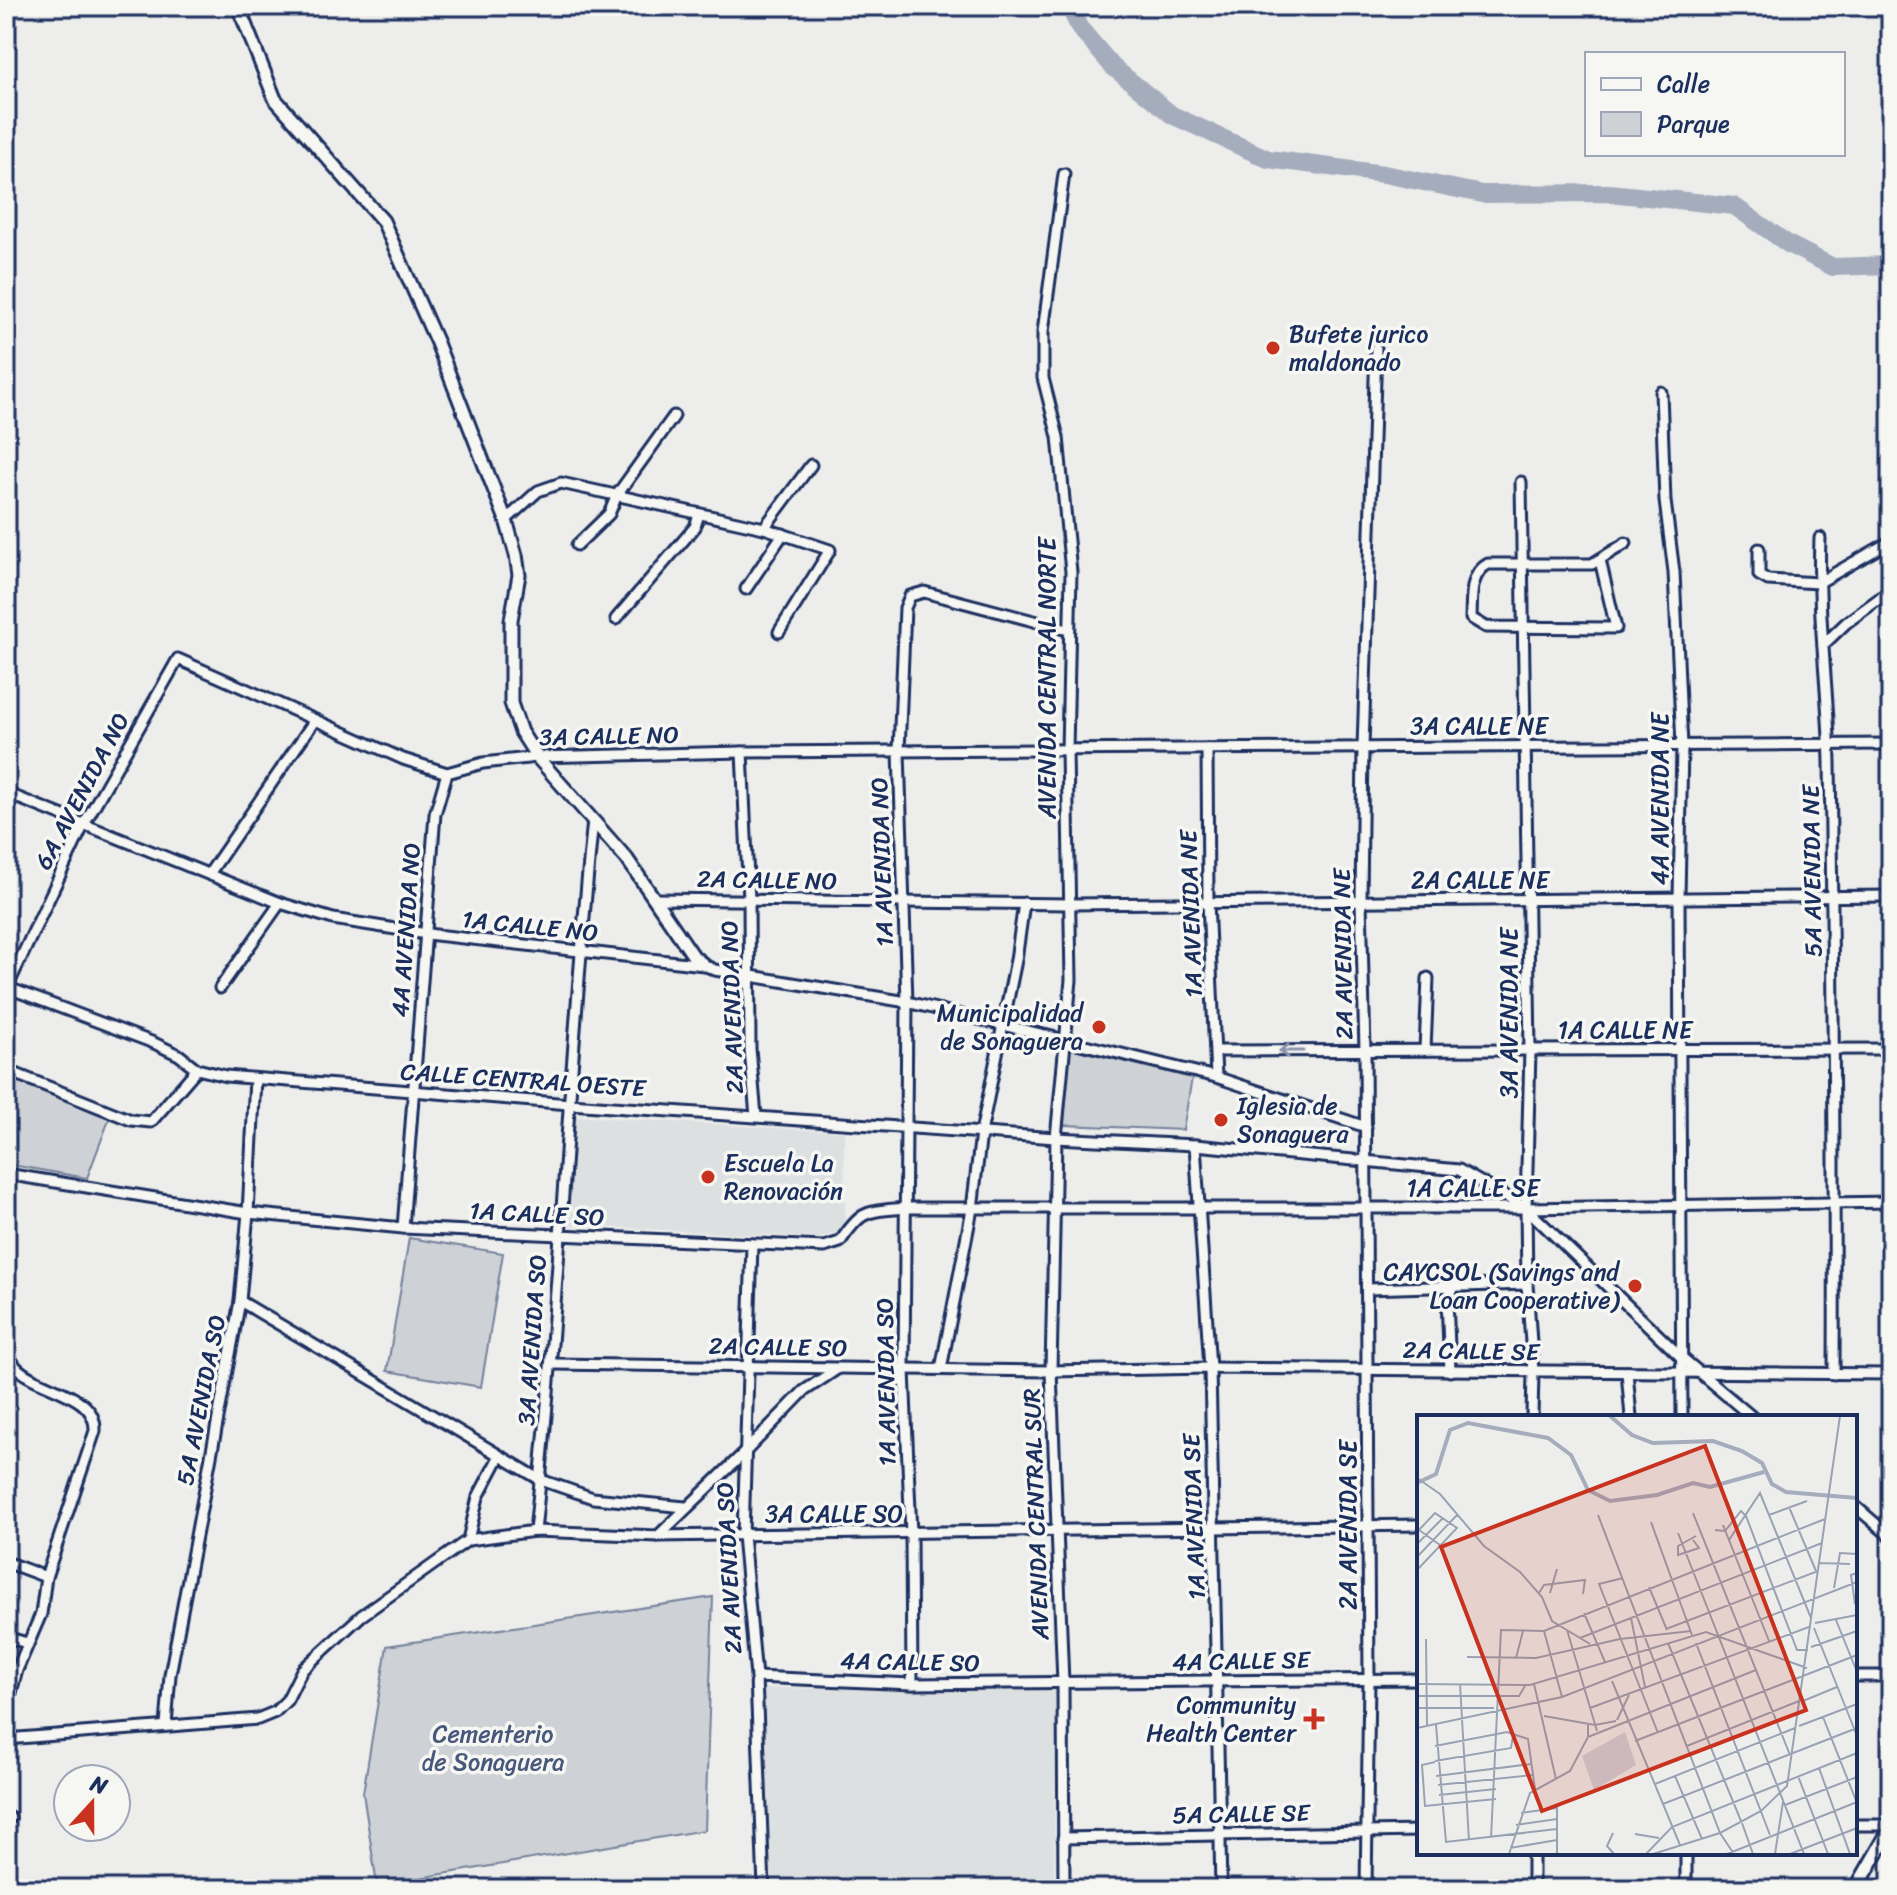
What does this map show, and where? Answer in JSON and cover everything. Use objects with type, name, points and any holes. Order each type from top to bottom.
[{"type":"main road","points":[[1856,1889],[1891,1826]]},
{"type":"main road","points":[[1865,1889],[1891,1843]]},
{"type":"street","points":[[238,6],[275,99],[383,221],[437,343],[506,520],[519,575],[511,620],[511,703],[521,732],[537,757],[627,859],[694,957],[704,965]]},
{"type":"street","name":"AVENIDA CENTRAL NORTE","points":[[1056,1138],[1071,980],[1067,750],[1071,572],[1058,437],[1043,378],[1043,332],[1064,174]]},
{"type":"street","name":"2A AVENIDA NE","points":[[1366,1160],[1361,901],[1376,348]]},
{"type":"street","name":"4A AVENIDA NE","points":[[1661,392],[1665,501],[1674,572],[1682,746],[1679,898],[1682,1415]]},
{"type":"street","points":[[577,545],[609,514],[617,495],[674,416]]},
{"type":"street","points":[[764,528],[811,465]]},
{"type":"street","name":"3A AVENIDA NE","points":[[1521,482],[1529,900],[1530,1050],[1526,1208],[1532,1415]]},
{"type":"street","points":[[506,520],[547,486],[561,483],[764,528],[830,550],[779,632]]},
{"type":"street","points":[[616,619],[695,527],[699,514]]},
{"type":"street","points":[[746,589],[783,534]]},
{"type":"street","name":"5A AVENIDA NE","points":[[1820,538],[1818,583],[1829,744],[1835,1050],[1834,1374]]},
{"type":"street","points":[[1759,549],[1759,575],[1768,580],[1818,583],[1891,541]]},
{"type":"street","points":[[1600,560],[1616,628],[1480,626],[1471,618],[1475,576],[1479,569],[1488,564],[1592,564],[1626,543]]},
{"type":"street","points":[[1823,645],[1846,623],[1891,590]]},
{"type":"street","name":"1A AVENIDA NO","points":[[907,1128],[907,1002],[899,751],[905,608],[910,596],[924,592],[1068,630]]},
{"type":"street","name":"6A AVENIDA NO","points":[[6,988],[84,824],[178,659],[315,720]]},
{"type":"street","points":[[209,874],[315,720],[403,759],[447,773]]},
{"type":"street","name":"3A CALLE NE","points":[[1067,750],[1891,744]]},
{"type":"street","name":"1A AVENIDA NE","points":[[1207,749],[1208,902],[1216,1077]]},
{"type":"street","name":"3A CALLE NO","points":[[447,773],[483,763],[537,757],[1067,750]]},
{"type":"street","name":"2A AVENIDA NO","points":[[742,752],[749,900],[750,1049],[756,1116]]},
{"type":"street","name":"4A AVENIDA NO","points":[[403,1228],[435,814],[447,773]]},
{"type":"street","name":"1A CALLE NO","points":[[6,793],[280,903],[333,919],[427,934],[704,965],[715,970],[907,1002],[1065,1040]]},
{"type":"street","name":"3A AVENIDA SO","points":[[535,1531],[553,1364],[580,951],[593,820]]},
{"type":"street","name":"2A CALLE NE","points":[[1070,904],[1891,896]]},
{"type":"street","name":"2A CALLE NO","points":[[656,899],[1070,904]]},
{"type":"street","points":[[220,988],[280,903]]},
{"type":"street","points":[[941,1369],[972,1209],[981,1133],[1016,960],[1024,903]]},
{"type":"street","points":[[1425,1050],[1428,978]]},
{"type":"street","name":"CALLE CENTRAL OESTE","points":[[6,988],[154,1043],[179,1055],[197,1069],[255,1079],[907,1128],[1195,1145],[1459,1170],[1526,1208],[1681,1357],[1750,1415]]},
{"type":"street","points":[[1065,1040],[1216,1077],[1366,1127]]},
{"type":"street","name":"1A CALLE NE","points":[[1216,1051],[1891,1049]]},
{"type":"street","points":[[6,1070],[131,1120],[151,1122],[197,1069]]},
{"type":"street","name":"5A AVENIDA SO","points":[[166,1725],[172,1661],[240,1301],[255,1079]]},
{"type":"street","name":"1A AVENIDA SO","points":[[907,1128],[904,1370],[911,1534],[912,1684]]},
{"type":"street","name":"AVENIDA CENTRAL SUR","points":[[1056,1138],[1051,1371],[1063,1683],[1064,1889]]},
{"type":"street","name":"1A AVENIDA SE","points":[[1195,1145],[1210,1368],[1221,1889]]},
{"type":"street","name":"2A AVENIDA SE","points":[[1366,1160],[1369,1679],[1366,1889]]},
{"type":"street","name":"1A CALLE SO","points":[[6,1174],[248,1213],[403,1228],[824,1247],[840,1242],[856,1218],[871,1211],[905,1208],[1054,1209]]},
{"type":"street","name":"1A CALLE SE","points":[[1054,1209],[1681,1207],[1891,1202]]},
{"type":"street","name":"2A AVENIDA SO","points":[[752,1244],[743,1454],[743,1535],[756,1677],[764,1889]]},
{"type":"street","points":[[1367,1289],[1527,1284]]},
{"type":"street","points":[[1450,1371],[1447,1299],[1455,1286]]},
{"type":"street","points":[[240,1301],[541,1480],[593,1498],[685,1507]]},
{"type":"street","points":[[6,1350],[17,1368],[90,1409],[96,1422],[46,1577],[41,1614],[27,1643],[9,1700],[7,1738],[258,1719],[275,1712],[287,1700],[302,1670],[361,1616],[468,1540],[478,1497],[499,1457]]},
{"type":"street","name":"2A CALLE SO","points":[[553,1364],[1051,1371]]},
{"type":"street","name":"2A CALLE SE","points":[[1051,1371],[1210,1368],[1891,1374]]},
{"type":"street","points":[[658,1536],[804,1391],[837,1369]]},
{"type":"street","points":[[1627,1372],[1631,1415]]},
{"type":"street","points":[[1857,1508],[1891,1537]]},
{"type":"street","name":"3A CALLE SO","points":[[468,1540],[535,1531],[658,1536],[1417,1525]]},
{"type":"street","points":[[6,1562],[46,1577]]},
{"type":"street","points":[[6,1637],[27,1643]]},
{"type":"street","points":[[1857,1676],[1891,1676]]},
{"type":"street","name":"4A CALLE SO","points":[[756,1677],[912,1684],[1063,1683]]},
{"type":"street","name":"4A CALLE SE","points":[[1063,1683],[1417,1679]]},
{"type":"street","points":[[1857,1825],[1891,1826]]},
{"type":"street","name":"5A CALLE SE","points":[[1063,1838],[1417,1831]]},
{"type":"street","points":[[1533,1855],[1533,1889]]},
{"type":"street","points":[[1686,1855],[1686,1889]]},
{"type":"shaded area","name":"Escuela La Renovación","points":[[575,1116],[844,1132],[845,1223],[837,1233],[819,1238],[568,1225]]},
{"type":"shaded area","points":[[764,1688],[1056,1690],[1054,1889],[772,1889]]},
{"type":"green space","points":[[1070,1048],[1192,1078],[1183,1130],[1064,1125]]},
{"type":"green space","points":[[8,1078],[110,1117],[87,1178],[6,1164]]},
{"type":"green space","points":[[409,1238],[503,1253],[481,1387],[387,1371]]},
{"type":"green space","name":"Cementerio de Sonaguera","points":[[713,1597],[705,1830],[377,1885],[363,1793],[387,1646]]},
{"type":"waterway","points":[[1069,6],[1079,27],[1113,67],[1172,115],[1268,159],[1384,174],[1482,194],[1609,193],[1734,206],[1788,244],[1833,267],[1891,265]]},
{"type":"place","name":"Bufete jurico maldonado","points":[[1273,348]]},
{"type":"place","name":"Municipalidad de Sonaguera","points":[[1099,1027]]},
{"type":"place","name":"Iglesia de Sonaguera","points":[[1221,1120]]},
{"type":"place","name":"Escuela La Renovación","points":[[708,1177]]},
{"type":"place","name":"CAYCSOL (Savings and Loan Cooperative)","points":[[1635,1286]]},
{"type":"place","name":"Community Health Center","points":[[1314,1719]]}]
